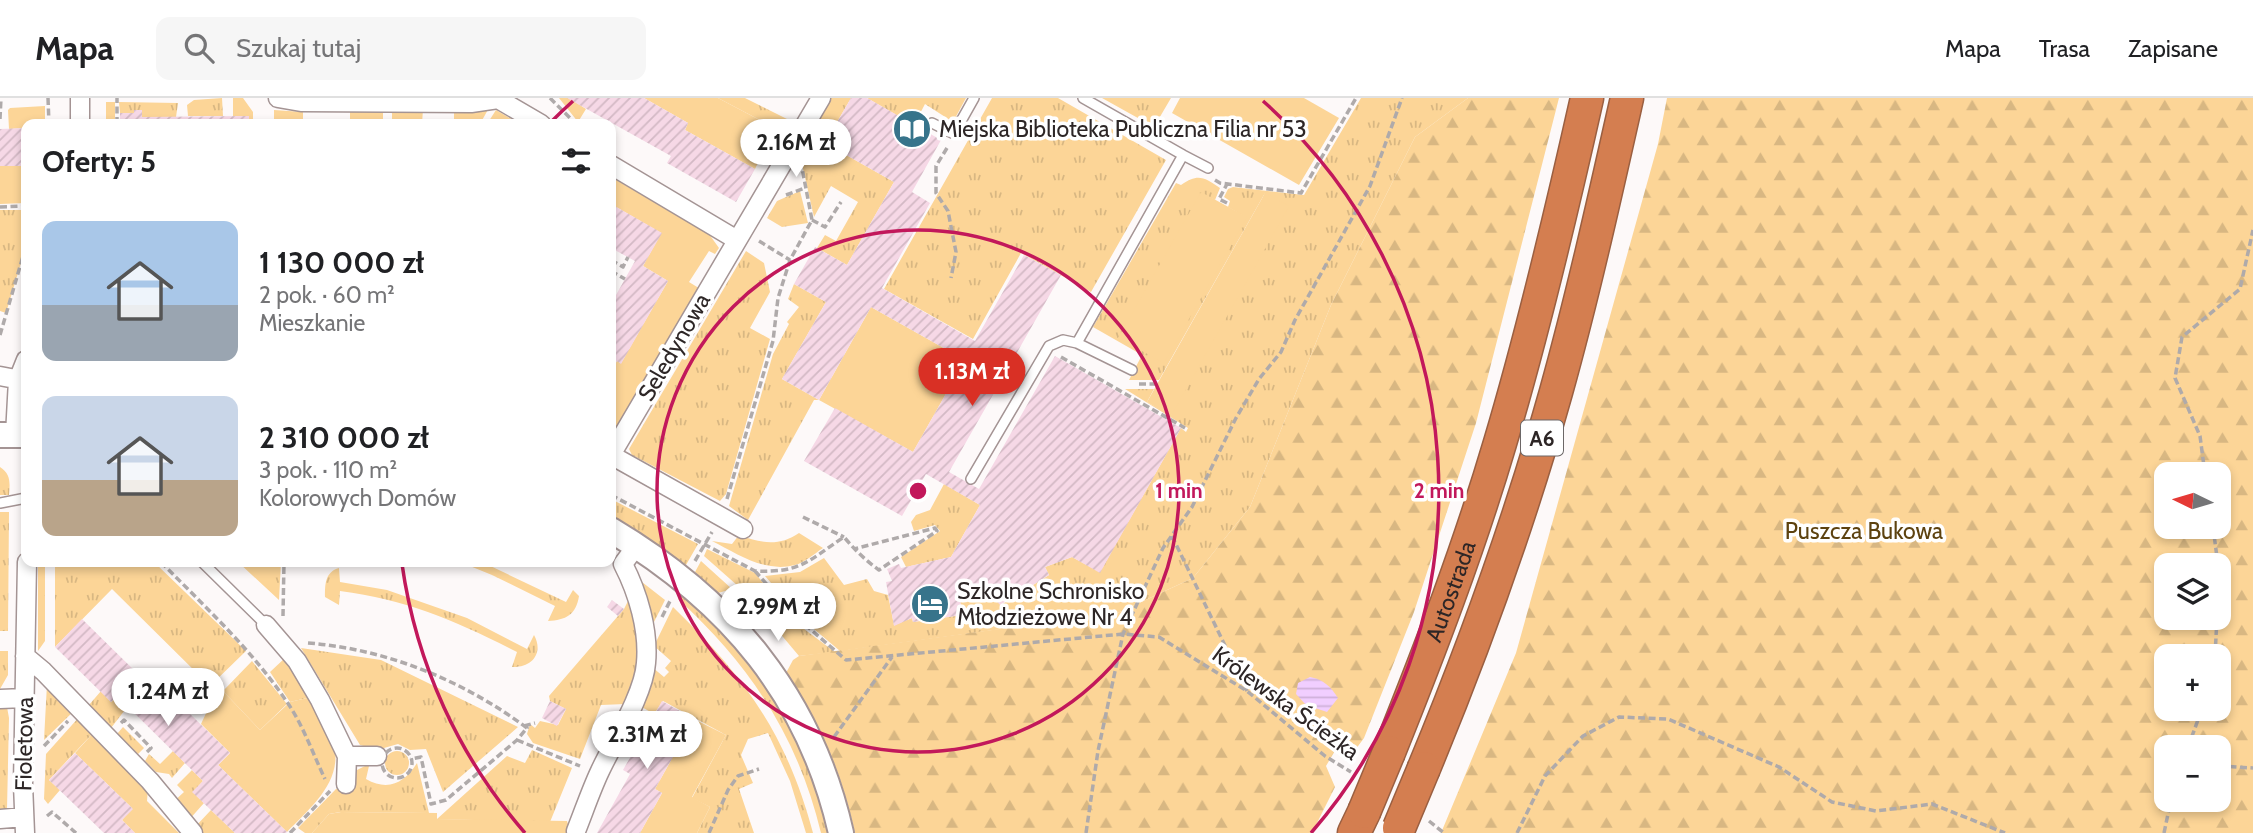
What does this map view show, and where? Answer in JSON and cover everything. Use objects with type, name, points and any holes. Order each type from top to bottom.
[{"type":"highway","name":"Autostrada","points":[[1359,822],[1451,591],[1500,444],[1541,296],[1587,98]]},
{"type":"highway","name":"Autostrada","points":[[1408,827],[1424,768],[1479,631],[1534,465],[1576,316],[1627,98]]},
{"type":"street","points":[[80,98],[80,119]]},
{"type":"street","points":[[278,98],[301,102],[428,103],[471,103],[498,98],[533,119]]},
{"type":"street","name":"Seledynowa","points":[[616,447],[745,239],[818,99]]},
{"type":"street","points":[[616,168],[745,239]]},
{"type":"street","points":[[0,376],[21,380]]},
{"type":"street","points":[[14,435],[21,387]]},
{"type":"street","points":[[616,458],[743,529]]},
{"type":"street","points":[[616,533],[695,588],[762,660],[794,709],[814,749],[841,833]]},
{"type":"street","points":[[576,831],[598,774],[642,683],[646,662],[644,633],[636,589],[623,564],[636,545]]},
{"type":"street","name":"Fioletowa","points":[[24,825],[27,567]]},
{"type":"street","points":[[274,623],[320,701],[347,756],[337,785]]},
{"type":"street","name":"Fioletowa","points":[[25,656],[150,781],[193,833]]},
{"type":"street","points":[[0,699],[25,698]]},
{"type":"street","points":[[347,756],[377,756]]},
{"type":"street","points":[[0,820],[24,825]]},
{"type":"lane","points":[[932,123],[952,133],[974,98]]},
{"type":"lane","points":[[1083,98],[1208,168]]},
{"type":"lane","points":[[1077,343],[1183,155]]},
{"type":"lane","points":[[971,479],[1049,346],[1063,340],[1077,343],[1132,370]]},
{"type":"lane","points":[[0,503],[21,499]]},
{"type":"lane","points":[[208,567],[274,623]]},
{"type":"path","points":[[0,119],[1,98]]},
{"type":"path","points":[[48,98],[49,119]]},
{"type":"path","points":[[117,98],[117,119]]},
{"type":"path","points":[[550,98],[571,119]]},
{"type":"path","points":[[1216,181],[1301,193],[1356,98]]},
{"type":"path","points":[[1086,833],[1098,751],[1124,634],[1163,548],[1192,507],[1259,379],[1281,352],[1370,186],[1402,98]]},
{"type":"path","points":[[951,278],[956,252],[948,211],[936,193],[936,166],[952,133]]},
{"type":"path","points":[[691,569],[729,496],[773,341],[778,298],[790,260],[812,220],[797,142]]},
{"type":"path","points":[[1227,184],[1219,199],[1227,203]]},
{"type":"path","points":[[812,220],[825,227],[841,202]]},
{"type":"path","points":[[0,206],[21,206]]},
{"type":"path","points":[[2203,462],[2200,436],[2175,378],[2182,337],[2240,289],[2253,230]]},
{"type":"path","points":[[745,239],[790,260]]},
{"type":"path","points":[[616,263],[623,267],[628,257]]},
{"type":"path","points":[[0,335],[21,263]]},
{"type":"path","points":[[616,274],[625,279]]},
{"type":"path","points":[[1064,358],[1185,428]]},
{"type":"path","points":[[616,498],[755,571],[780,572],[798,568],[844,537]]},
{"type":"path","points":[[803,517],[844,537],[853,549],[860,556],[879,570],[937,531],[936,528],[853,549]]},
{"type":"path","points":[[1172,536],[1247,691]]},
{"type":"path","points":[[167,567],[248,651],[277,688],[337,785],[290,833]]},
{"type":"path","points":[[274,623],[284,567]]},
{"type":"path","name":"Królewska Ścieżka","points":[[755,571],[795,616],[846,660],[1124,634],[1159,637],[1247,691],[1325,756],[1359,777]]},
{"type":"path","points":[[301,643],[357,650],[438,675],[503,710],[527,728],[517,740],[446,800],[431,804],[421,757],[411,758]]},
{"type":"path","points":[[830,744],[892,657]]},
{"type":"path","points":[[41,750],[80,709]]},
{"type":"path","points":[[1517,833],[1545,776],[1583,736],[1619,717],[1668,719],[1779,767],[1832,802],[1876,811],[1932,804],[2005,833]]},
{"type":"path","points":[[524,726],[535,723]]},
{"type":"path","points":[[517,740],[598,774]]},
{"type":"path","points":[[2231,767],[2253,768]]},
{"type":"path","points":[[709,833],[728,790],[738,776],[759,769]]},
{"type":"path","points":[[47,816],[52,812],[76,833]]},
{"type":"path","points":[[2164,833],[2168,812]]},
{"type":"path","points":[[1408,827],[1444,833]]},
{"type":"green space","points":[[222,98],[223,116],[188,116],[187,105],[194,100]]},
{"type":"green space","points":[[233,98],[243,98],[253,112],[253,119],[249,119],[249,116],[233,116]]},
{"type":"green space","points":[[559,98],[569,98],[586,109],[580,119],[576,119]]},
{"type":"green space","points":[[644,98],[718,98],[775,128],[755,169],[685,130],[688,123]]},
{"type":"green space","points":[[718,98],[745,98],[787,119],[775,128]]},
{"type":"green space","points":[[831,98],[851,98],[825,143],[894,182],[847,265],[817,248],[825,235],[836,241],[858,202],[831,186],[814,217],[799,151]]},
{"type":"green space","points":[[867,98],[966,98],[953,122],[925,104],[914,125]]},
{"type":"green space","points":[[992,98],[1058,98],[1166,160],[1091,292],[1021,253],[973,339],[884,289]]},
{"type":"green space","points":[[1102,98],[1171,98],[1154,127]]},
{"type":"green space","points":[[1180,98],[1304,98],[1339,118],[1299,185],[1172,113]]},
{"type":"green space","points":[[1361,98],[1468,98],[1415,137],[1331,305],[1250,507],[1193,578],[1098,622],[1089,617],[840,651],[802,619],[765,576],[800,572],[824,558],[844,585],[867,579],[874,591],[888,595],[894,625],[912,618],[913,622],[962,615],[960,600],[987,590],[1001,605],[1049,575],[1045,567],[1072,557],[1100,572],[1181,428],[1186,432],[1188,428],[1125,389],[1154,389],[1147,402],[1171,415],[1265,193],[1159,380],[1129,380],[1142,355],[1093,327],[1176,183],[1181,185],[1197,178],[1210,181],[1220,188],[1215,200],[1201,193],[1247,218],[1228,207],[1230,201],[1224,197],[1228,189],[1233,187],[1304,195]]},
{"type":"green space","points":[[1468,98],[1559,98],[1476,423],[1414,612],[1364,738],[1353,753],[1336,749],[1326,766],[1335,787],[1312,833],[855,833],[843,789],[820,730],[786,673],[793,660],[799,656],[1089,617],[1098,622],[1193,578],[1250,507],[1331,305],[1415,137]]},
{"type":"green space","name":"Puszcza Bukowa","points":[[1667,98],[2253,98],[2253,833],[1441,833],[1516,653],[1658,144]]},
{"type":"green space","points":[[106,102],[115,102],[115,119],[106,119]]},
{"type":"green space","points":[[119,102],[178,103],[176,117],[142,117],[134,113],[120,113]]},
{"type":"green space","points":[[45,106],[45,119],[21,119],[21,128],[9,129],[10,108]]},
{"type":"green space","points":[[490,106],[483,119],[454,119],[454,109]]},
{"type":"green space","points":[[423,109],[422,119],[392,119],[392,110]]},
{"type":"green space","points":[[274,110],[303,112],[303,119],[274,119]]},
{"type":"green space","points":[[350,110],[383,110],[383,119],[350,119]]},
{"type":"green space","points":[[496,110],[511,119],[490,119]]},
{"type":"green space","points":[[0,166],[21,166],[21,203],[0,204]]},
{"type":"green space","points":[[616,180],[709,234],[719,248],[715,254],[709,251],[689,282],[702,290],[616,433],[616,363],[621,363],[668,281],[643,266],[661,233],[616,207]]},
{"type":"green space","points":[[800,191],[808,223],[782,227],[767,218],[777,201]]},
{"type":"green space","points":[[1201,192],[1247,217],[1164,363],[1118,338]]},
{"type":"green space","points":[[1265,193],[1289,206],[1171,416],[1147,402]]},
{"type":"green space","points":[[0,210],[21,210],[21,263],[6,313],[0,311]]},
{"type":"green space","points":[[746,251],[764,263],[770,292],[750,328],[770,339],[726,494],[720,501],[632,455],[629,449]]},
{"type":"green space","points":[[794,284],[826,302],[782,379],[819,400],[814,400],[748,520],[729,506],[773,354],[789,324],[787,322],[799,307],[788,299]]},
{"type":"green space","points":[[871,307],[965,360],[913,452],[819,400]]},
{"type":"green space","points":[[0,467],[8,476],[9,495],[0,495]]},
{"type":"green space","points":[[944,484],[980,505],[951,557],[906,567],[901,557],[940,531],[935,525],[914,531],[911,522],[916,515],[930,510]]},
{"type":"green space","points":[[616,502],[698,544],[686,565],[616,520]]},
{"type":"green space","points":[[0,512],[9,512],[8,631],[0,631]]},
{"type":"green space","points":[[799,533],[823,548],[802,562],[784,567],[752,561],[712,541],[732,544],[739,535],[762,542],[777,542]]},
{"type":"green space","points":[[707,549],[755,573],[796,623],[835,652],[799,656],[747,594],[704,556]]},
{"type":"green space","points":[[701,561],[732,589],[718,593],[695,572]]},
{"type":"green space","points":[[38,567],[45,567],[45,641],[38,651]]},
{"type":"green space","points":[[55,567],[159,567],[246,651],[210,686],[112,589],[55,647]]},
{"type":"green space","points":[[243,567],[281,567],[279,600]]},
{"type":"green space","points":[[472,567],[492,567],[566,602],[573,590],[579,596],[578,602],[569,615],[548,621],[555,606]]},
{"type":"green space","points":[[339,568],[340,582],[387,590],[467,618],[527,649],[534,635],[537,653],[525,665],[512,667],[517,652],[431,613],[388,600],[340,591],[339,605],[325,597],[328,576]]},
{"type":"green space","points":[[642,582],[665,600],[650,630]]},
{"type":"green space","points":[[626,587],[640,651],[637,676],[626,704],[601,705],[580,759],[533,743],[527,734],[530,724],[535,728],[540,721],[558,725],[566,709],[550,701],[549,696],[624,609],[628,601]]},
{"type":"green space","points":[[681,594],[734,647],[774,702],[805,762],[828,833],[821,833],[799,765],[768,705],[727,650],[678,599]]},
{"type":"green space","points":[[673,607],[722,658],[760,710],[790,766],[813,833],[806,833],[790,781],[768,733],[748,739],[741,755],[753,783],[739,789],[754,833],[697,833],[710,807],[692,798],[726,735],[663,701],[654,714],[640,706],[652,667],[664,677],[669,672],[665,668],[671,661],[654,646]]},
{"type":"green space","points":[[301,648],[381,660],[518,727],[443,792],[426,749],[410,750],[398,744],[377,750],[360,745]]},
{"type":"green space","points":[[0,651],[8,651],[8,675],[0,689]]},
{"type":"green space","points":[[286,657],[311,697],[290,702],[270,672]]},
{"type":"green space","points":[[252,661],[287,704],[260,730],[223,691]]},
{"type":"green space","points":[[47,684],[75,710],[44,740]]},
{"type":"green space","points":[[101,691],[111,702],[117,696],[128,706],[111,728],[89,705]]},
{"type":"green space","points":[[223,691],[260,730],[290,702],[311,697],[329,729],[335,754],[330,780],[316,802],[287,832],[218,765],[230,753],[201,724],[208,709]]},
{"type":"green space","points":[[0,704],[7,707],[9,718],[7,809],[0,813]]},
{"type":"green space","points":[[80,716],[95,731],[49,780],[60,790],[48,804],[44,799],[46,754]]},
{"type":"green space","points":[[694,719],[726,735],[692,797],[710,807],[697,833],[640,833],[662,793],[655,789]]},
{"type":"green space","points":[[123,727],[144,748],[138,754],[117,734]]},
{"type":"green space","points":[[95,731],[148,788],[147,801],[179,833],[135,833],[122,820],[132,808],[75,753]]},
{"type":"green space","points":[[532,750],[572,768],[550,822],[437,819],[507,756],[525,763]]},
{"type":"green space","points":[[173,751],[185,763],[172,778],[169,774],[156,772],[145,761],[149,754],[160,764]]},
{"type":"green space","points":[[397,751],[405,755],[409,763],[405,771],[397,775],[389,771],[385,763],[389,755]]},
{"type":"green space","points":[[373,762],[369,766],[366,779],[382,785],[402,780],[417,763],[429,813],[340,812],[329,814],[312,833],[305,833],[298,828],[336,789],[347,790],[355,771]]},
{"type":"green space","points":[[192,770],[203,781],[193,792],[204,803],[188,821],[171,804],[184,792],[177,785]]},
{"type":"green space","points":[[211,810],[235,833],[200,833],[195,827]]},
{"type":"green space","points":[[437,813],[437,819],[567,821],[571,833],[312,833],[329,814]]},
{"type":"shaded area","points":[[1310,677],[1326,684],[1338,698],[1327,712],[1306,705],[1296,694],[1298,683]]},
{"type":"building","points":[[567,98],[644,98],[688,123],[685,130],[755,169],[736,202],[667,163],[671,156],[616,125],[616,119],[605,119]]},
{"type":"building","points":[[851,98],[867,98],[941,140],[912,192],[930,203],[882,288],[975,341],[1024,255],[1061,275],[949,472],[979,489],[1055,356],[1181,428],[1100,573],[1072,557],[1045,567],[1049,575],[1000,605],[987,590],[960,600],[962,615],[913,622],[912,618],[894,626],[886,582],[892,581],[887,569],[899,564],[901,568],[951,557],[980,505],[926,474],[902,516],[804,461],[835,408],[913,452],[965,360],[871,307],[819,400],[782,379],[826,302],[794,284],[815,247],[847,265],[894,182],[825,143]]},
{"type":"building","points":[[134,110],[142,110],[142,117],[249,116],[249,119],[120,119],[120,113],[134,113]]},
{"type":"building","points":[[21,128],[21,166],[0,166],[0,129]]},
{"type":"building","points":[[616,207],[662,233],[643,266],[668,281],[621,364],[616,363],[616,295],[635,261],[616,251]]},
{"type":"building","points":[[612,600],[624,609],[618,616],[607,607]]},
{"type":"building","points":[[82,619],[138,674],[144,669],[230,753],[218,765],[286,833],[235,833],[192,792],[203,781],[117,696],[111,702],[55,647]]},
{"type":"building","points":[[550,701],[566,709],[557,726],[542,718]]},
{"type":"building","points":[[662,701],[694,719],[655,789],[662,793],[640,833],[597,833],[630,774],[623,770]]},
{"type":"building","points":[[75,753],[133,809],[122,820],[135,833],[104,833],[49,780]]},
{"type":"place","name":"Miejska Biblioteka Publiczna Filia nr 53","points":[[912,129]]},
{"type":"place","name":"Szkolne Schronisko Młodzieżowe Nr 4","points":[[930,604]]}]
